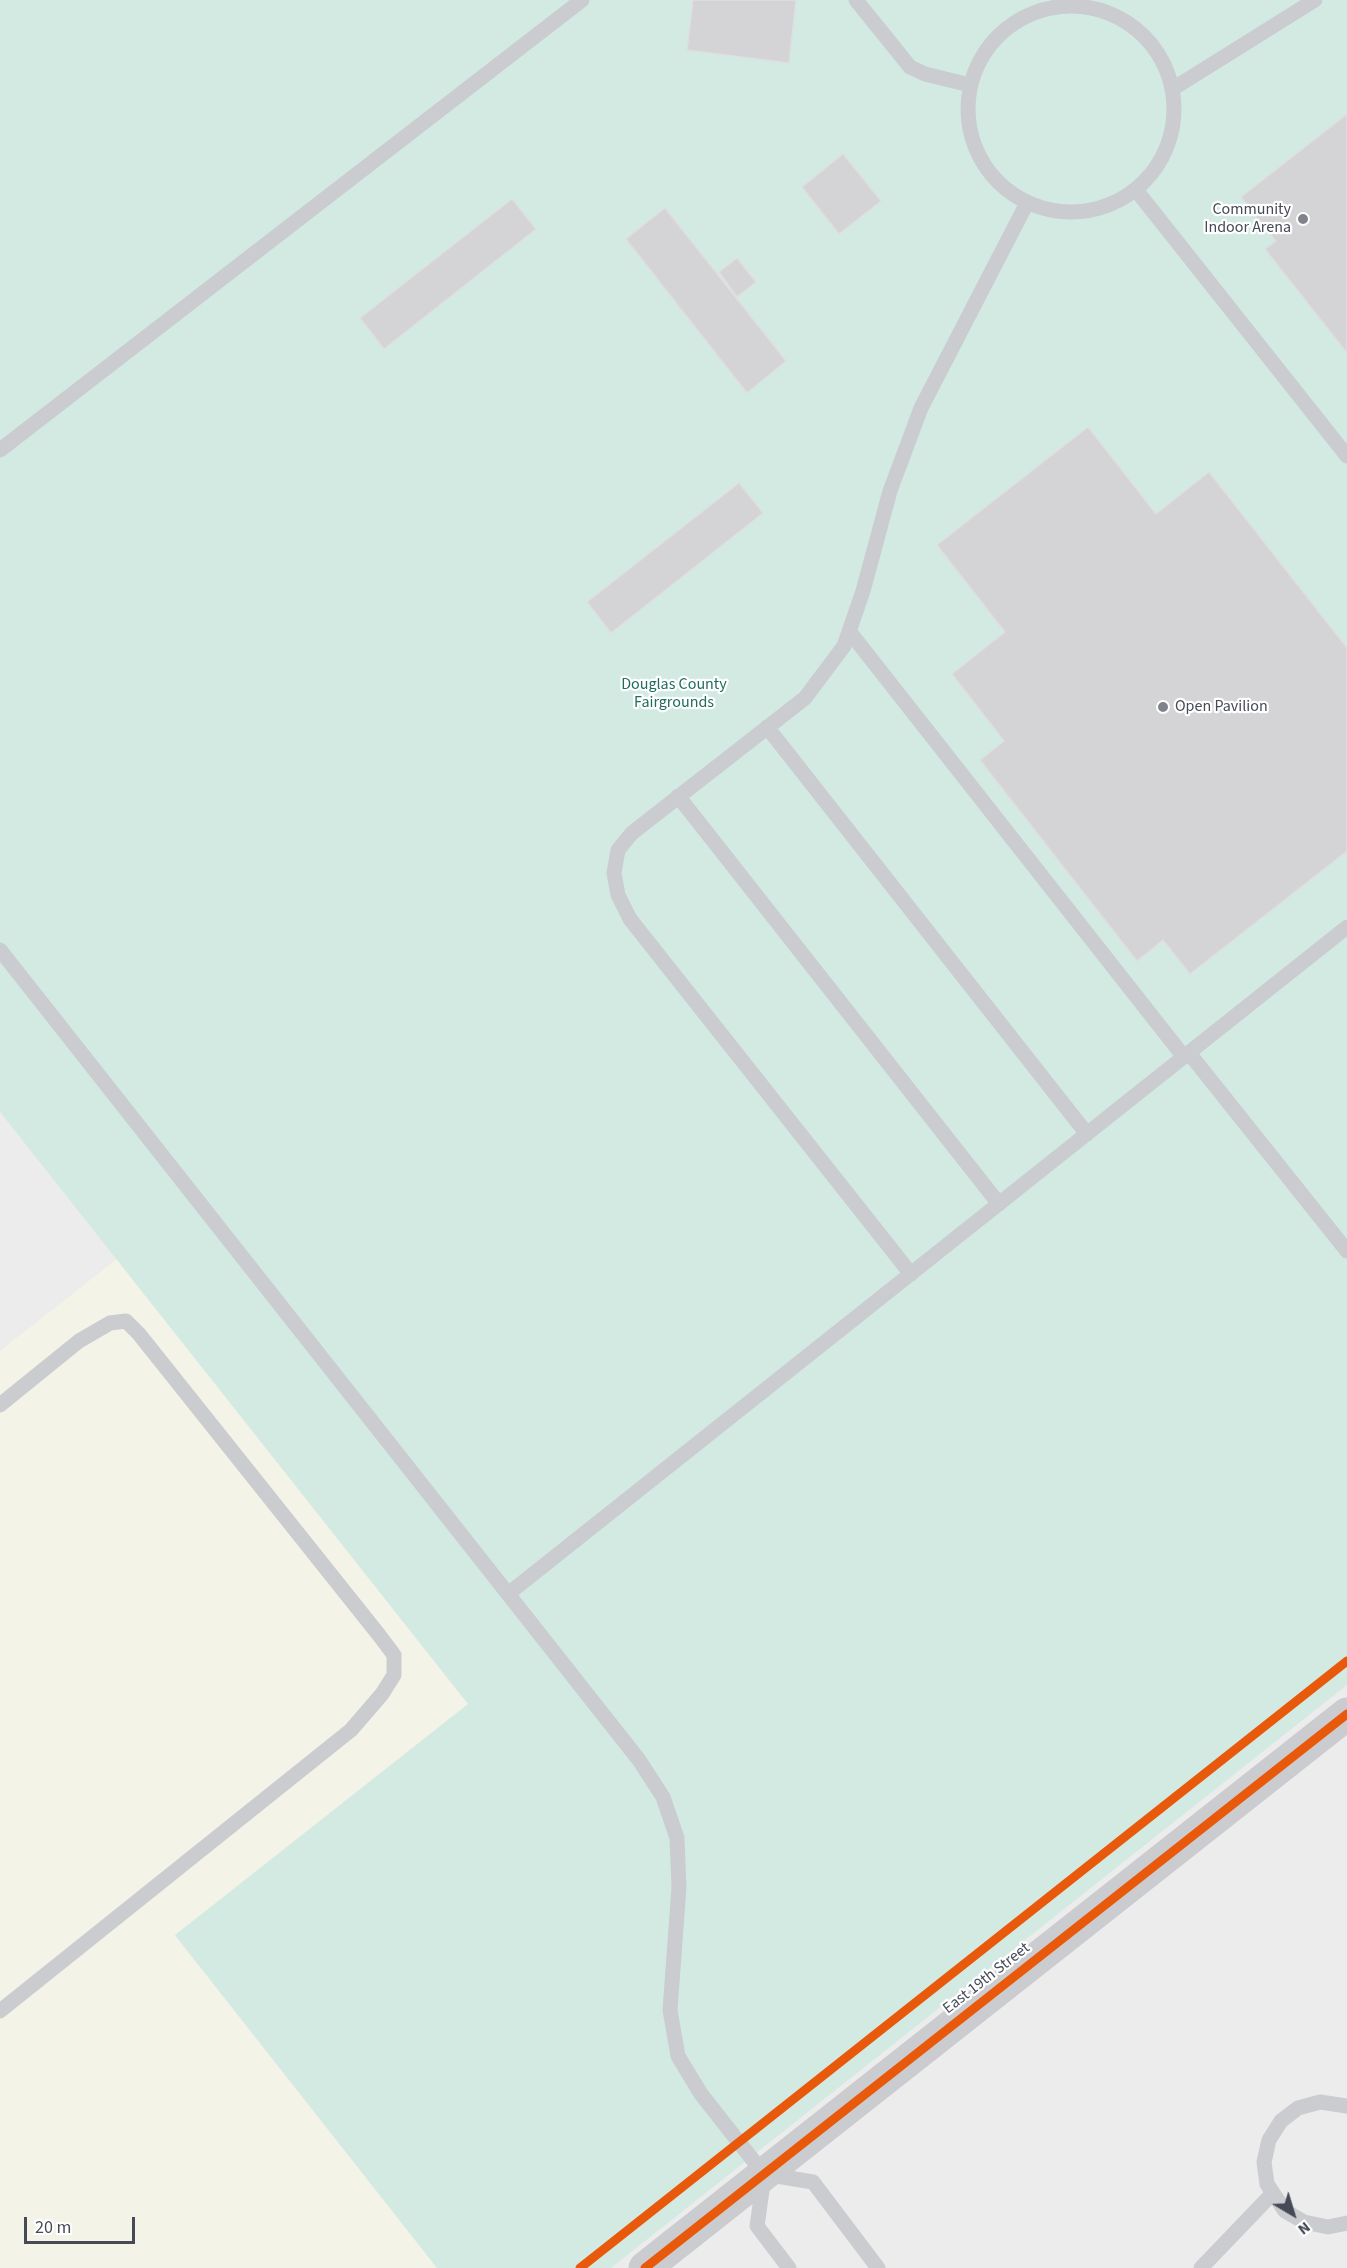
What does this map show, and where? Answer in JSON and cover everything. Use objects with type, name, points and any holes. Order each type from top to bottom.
[{"type":"street","name":"East 19th Street","points":[[645,2268],[1347,1714]]},
{"type":"lane","points":[[0,450],[582,0]]},
{"type":"lane","points":[[856,0],[910,67],[925,74],[970,85]]},
{"type":"lane","points":[[1174,88],[1292,6],[1315,0]]},
{"type":"lane","points":[[1074,2],[1123,19],[1149,40],[1166,68],[1174,88],[1177,104],[1172,133],[1159,163],[1136,190],[1106,207],[1071,213],[1042,210],[1027,203],[1006,190],[983,164],[970,131],[970,85],[979,63],[999,34],[1026,15],[1074,2]]},
{"type":"lane","points":[[1136,190],[1347,456]]},
{"type":"lane","points":[[911,1274],[630,919],[618,895],[614,873],[618,850],[632,833],[805,698],[844,646],[863,591],[890,491],[921,408],[1027,203]]},
{"type":"lane","points":[[849,631],[1186,1055],[1347,1251]]},
{"type":"lane","points":[[767,727],[1087,1134]]},
{"type":"lane","points":[[678,796],[999,1204]]},
{"type":"lane","points":[[508,1594],[1347,927]]},
{"type":"lane","points":[[0,950],[639,1760],[663,1797],[677,1838],[679,1887],[670,2010],[678,2055],[701,2094],[764,2174],[813,2182],[878,2268]]},
{"type":"lane","points":[[0,1405],[80,1341],[110,1323],[126,1321],[139,1334],[379,1635],[394,1655],[394,1675],[382,1694],[351,1730],[0,2011]]},
{"type":"lane","points":[[1347,2106],[1320,2102],[1298,2108],[1281,2121],[1269,2140],[1264,2162],[1267,2184],[1285,2211],[1304,2222],[1328,2227],[1347,2223]]},
{"type":"lane","points":[[764,2174],[757,2226],[789,2268]]},
{"type":"lane","points":[[1201,2268],[1272,2194]]},
{"type":"shaded area","points":[[117,1259],[468,1704],[175,1936],[437,2268],[0,2268],[0,1351]]},
{"type":"green space","name":"Douglas County Fairgrounds","points":[[0,0],[1347,0],[1347,1685],[611,2268],[437,2268],[175,1935],[468,1704],[0,1112]]},
{"type":"building","points":[[693,0],[796,0],[789,63],[687,50]]},
{"type":"building","name":"Community Indoor Arena","points":[[1347,114],[1347,353],[1265,249],[1276,241],[1241,197]]},
{"type":"building","points":[[843,154],[881,201],[839,234],[802,187]]},
{"type":"building","points":[[512,199],[536,229],[384,349],[360,318]]},
{"type":"building","points":[[665,208],[786,361],[747,393],[626,239]]},
{"type":"building","points":[[737,258],[756,282],[737,297],[719,272]]},
{"type":"building","name":"Open Pavilion","points":[[1088,427],[1156,514],[1209,472],[1347,648],[1347,851],[1190,974],[1163,940],[1137,961],[980,760],[1004,741],[952,674],[1005,632],[937,545]]},
{"type":"building","points":[[739,483],[763,513],[611,633],[587,602]]},
{"type":"cycle path","points":[[580,2268],[1347,1661]]},
{"type":"cycle path","points":[[645,2268],[1347,1714]]},
{"type":"place","name":"Community Indoor Arena","points":[[1303,219]]},
{"type":"place","name":"Open Pavilion","points":[[1163,707]]}]
